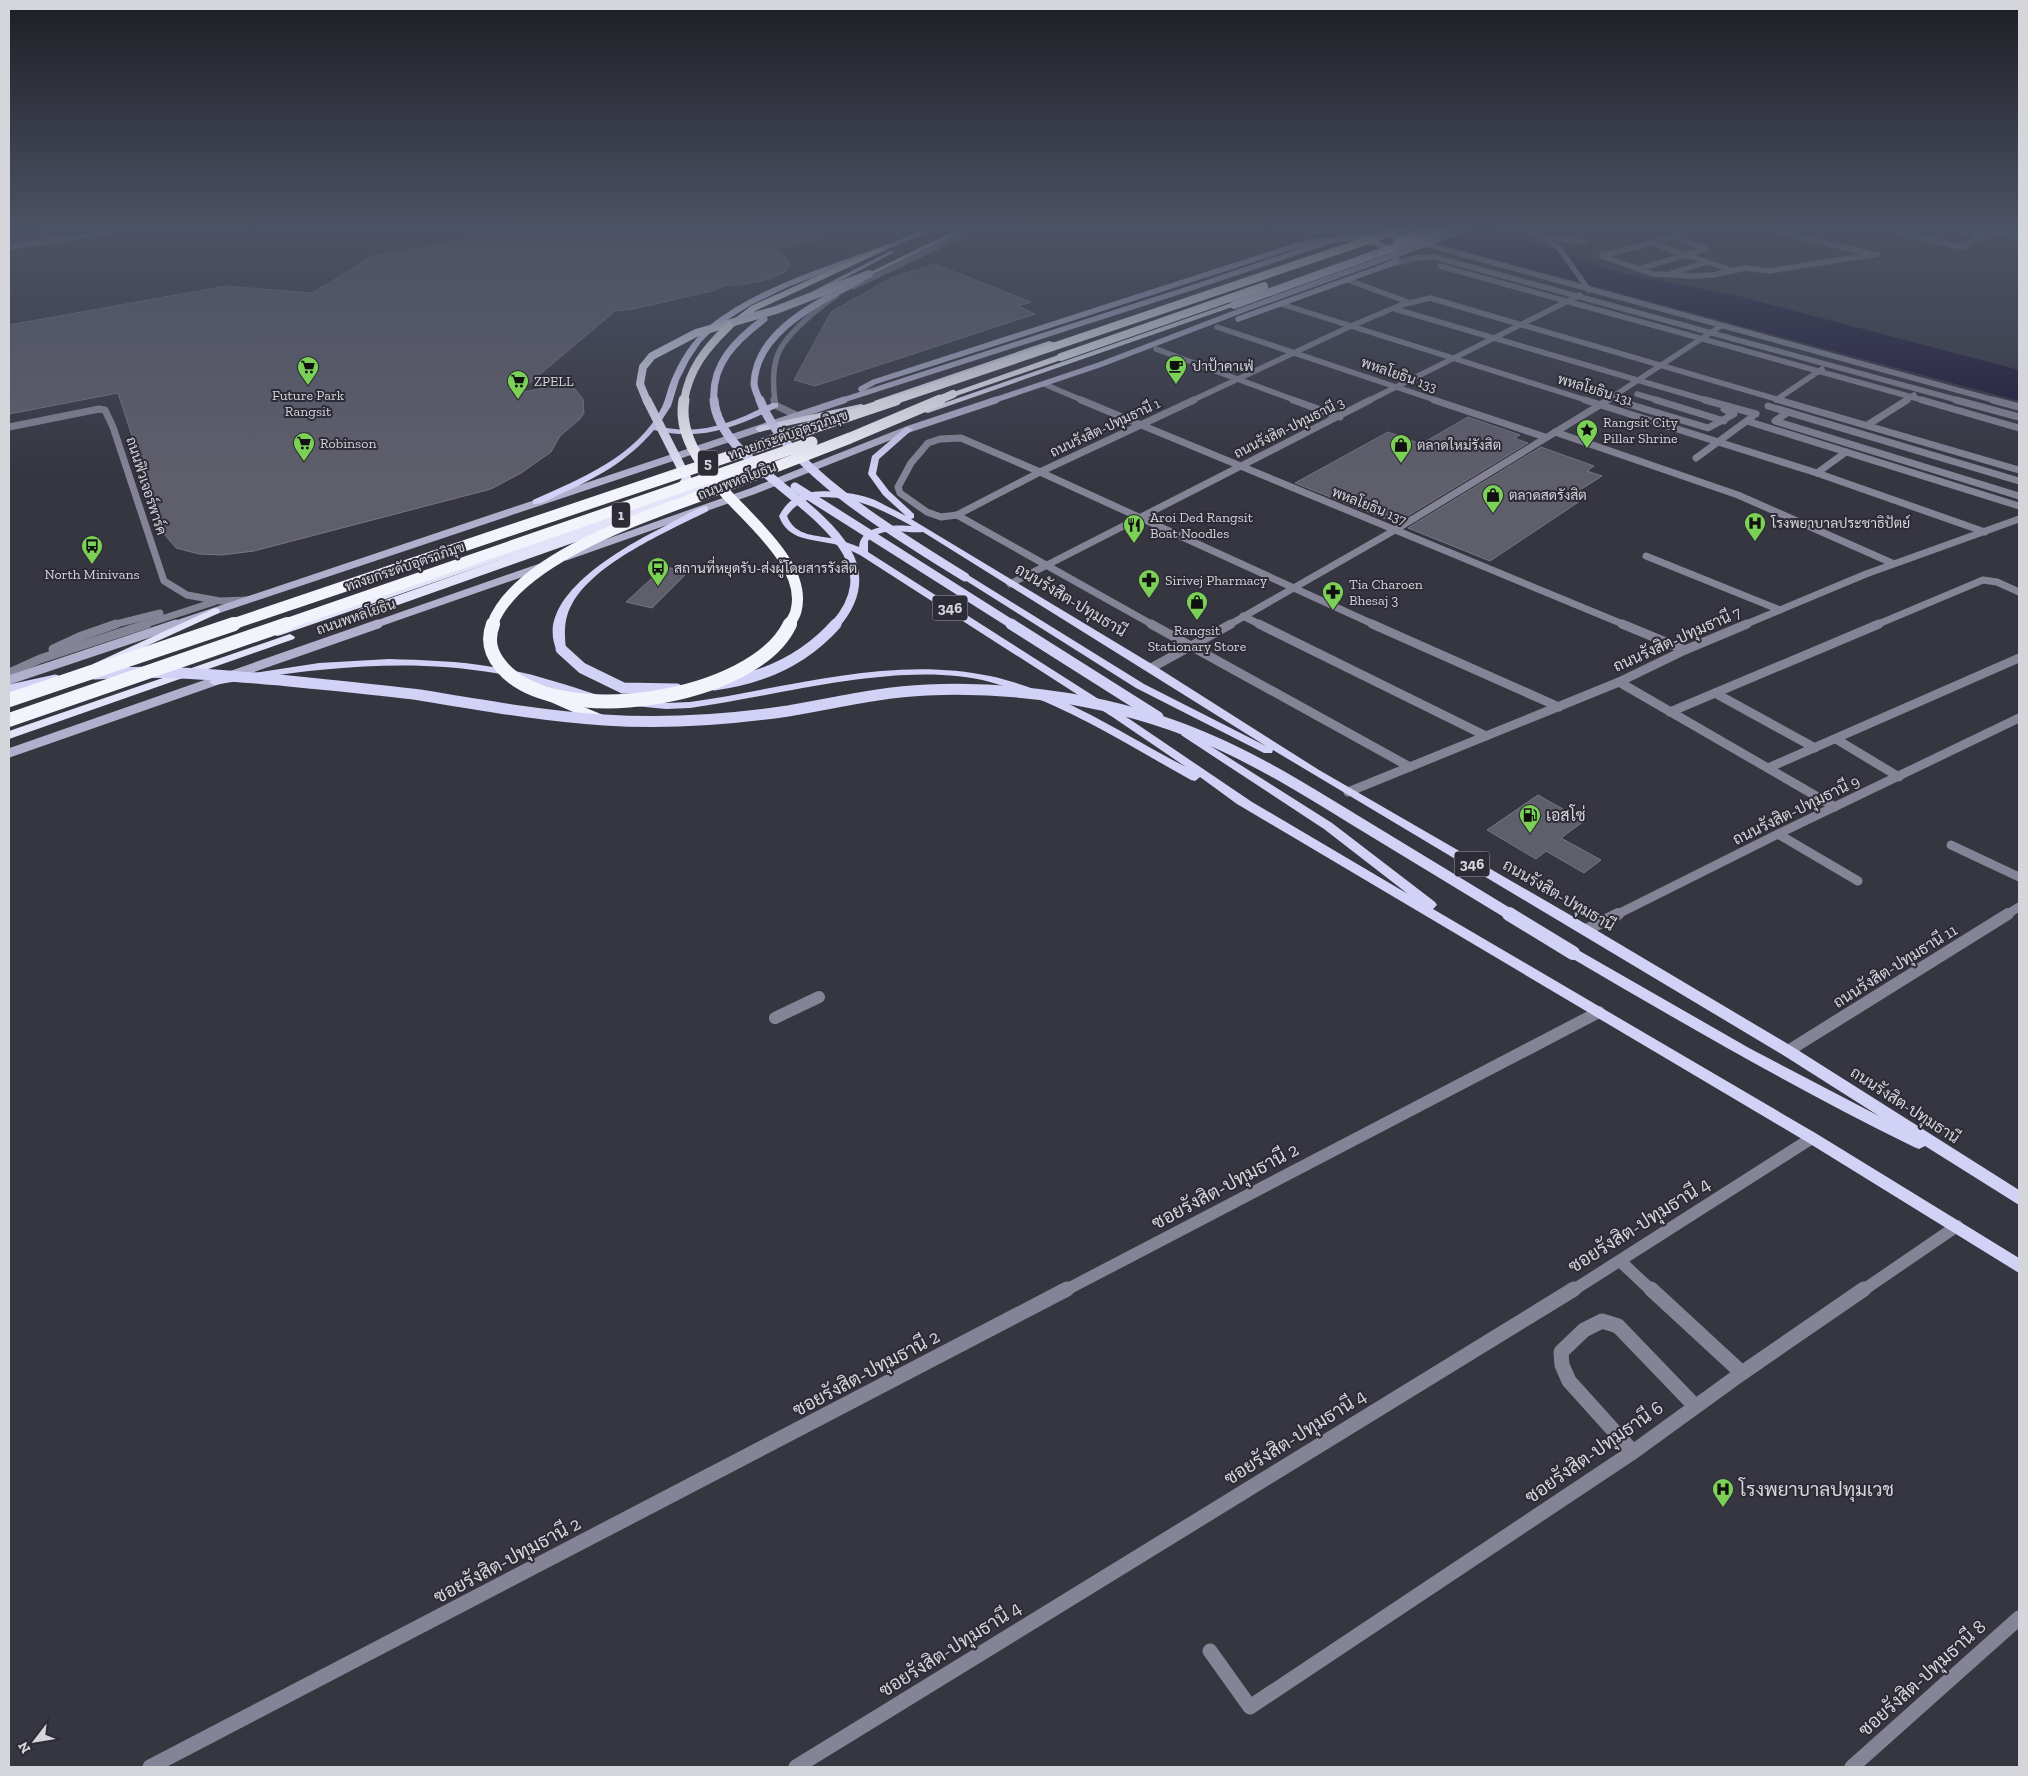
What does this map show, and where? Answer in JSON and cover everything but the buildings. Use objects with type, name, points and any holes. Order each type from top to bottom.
[{"type":"highway","points":[[533,689],[581,699],[614,701],[666,697],[708,684],[736,672],[758,660],[788,631],[794,616],[798,597],[795,582],[787,564],[774,545],[713,479],[690,444],[683,408],[685,387],[696,364],[710,344],[729,326],[751,310]]},
{"type":"highway","points":[[9,735],[624,520],[668,498],[684,486],[687,478],[648,405],[640,384],[643,367],[652,356],[672,344],[696,334],[776,310]]},
{"type":"highway","name":"ถนนพหลโยธิน","points":[[9,696],[1152,310]]},
{"type":"highway","name":"ทางยกระดับอุตราภิมุข","points":[[9,700],[1162,310]]},
{"type":"highway","name":"ทางยกระดับอุตราภิมุข","points":[[9,720],[1196,310]]},
{"type":"highway","name":"ถนนพหลโยธิน","points":[[9,727],[334,613],[1220,310]]},
{"type":"highway","points":[[603,720],[533,689],[511,677],[499,666],[489,646],[491,630],[497,612],[509,596],[527,578],[572,552],[643,519],[886,425],[953,394]]},
{"type":"highway","points":[[759,429],[861,407]]},
{"type":"highway","points":[[91,668],[215,605]]},
{"type":"main road","points":[[536,502],[586,480],[613,464],[631,450],[654,428],[666,407],[675,380],[688,356],[709,330],[739,310]]},
{"type":"main road","points":[[705,508],[610,560],[571,595],[560,622],[561,649],[582,668],[623,688],[681,688],[720,685],[766,673],[807,652],[837,624],[850,603],[857,582],[852,562],[835,536],[815,514],[726,434],[713,407],[712,382],[720,361],[750,328],[781,310]]},
{"type":"main road","points":[[809,310],[777,334],[759,355],[753,375],[757,397],[767,419],[786,444],[841,495],[887,530],[1140,686],[1220,728],[1315,772]]},
{"type":"main road","points":[[828,406],[874,382],[1099,310]]},
{"type":"main road","points":[[1016,337],[1118,310]]},
{"type":"main road","name":"1","points":[[9,680],[215,605],[247,600],[536,502],[1121,310]]},
{"type":"main road","name":"ถนนพหลโยธิน","points":[[9,753],[705,508],[909,429],[1114,360],[1243,310]]},
{"type":"main road","points":[[1114,360],[1156,349],[1265,310]]},
{"type":"main road","points":[[654,428],[674,433],[703,431],[738,422],[775,405]]},
{"type":"main road","points":[[909,429],[875,458],[872,474],[886,493],[926,530]]},
{"type":"main road","points":[[751,458],[834,514],[986,607],[1328,826],[1477,940]]},
{"type":"main road","name":"346","points":[[926,530],[870,501],[839,494],[818,494],[801,498],[788,508],[783,516],[785,525],[791,531],[806,537],[848,545],[863,553],[1118,716],[1247,804],[1812,1138],[2019,1266]]},
{"type":"main road","points":[[863,553],[864,541],[872,534],[898,528],[926,530]]},
{"type":"main road","name":"ถนนรังสิต-ปทุมธานี","points":[[926,530],[1010,584],[1151,668],[1348,792],[1586,930],[1788,1051],[2019,1198]]},
{"type":"main road","points":[[214,682],[264,672],[322,665],[360,663],[440,665],[474,668],[520,676],[621,702],[666,706],[714,703],[866,677],[927,672],[962,674],[989,679],[1025,690],[1063,706],[1247,804]]},
{"type":"main road","points":[[9,690],[68,677],[135,672],[183,673],[388,691],[535,714],[603,720],[697,720],[770,714],[885,694],[953,690],[1021,693],[1123,712],[1189,732],[1253,761],[1292,782],[1675,1013],[1808,1087],[1972,1169]]},
{"type":"street","points":[[798,416],[775,405],[773,380],[778,352],[818,310]]},
{"type":"street","name":"พหลโยธิน 131","points":[[1300,310],[1817,473],[1985,532]]},
{"type":"street","name":"ถนนรังสิต-ปทุมธานี 1","points":[[957,515],[1040,472],[1139,425],[1351,326],[1393,310]]},
{"type":"street","points":[[1398,310],[1635,382],[1756,414]]},
{"type":"street","name":"ถนนรังสิต-ปทุมธานี 1","points":[[1472,310],[1523,324]]},
{"type":"street","name":"ถนนรังสิต-ปทุมธานี 3","points":[[1010,584],[1141,518],[1238,466],[1340,417],[1551,310]]},
{"type":"street","points":[[1600,310],[1912,396],[2019,428]]},
{"type":"street","points":[[1635,310],[2019,416]]},
{"type":"street","points":[[1665,310],[2019,407]]},
{"type":"street","points":[[1523,324],[1869,424],[2019,470]]},
{"type":"street","points":[[1151,668],[1294,589],[1395,530],[1600,404],[1721,326]]},
{"type":"street","name":"พหลโยธิน 133","points":[[1217,327],[1545,437]]},
{"type":"street","points":[[1156,349],[1340,417]]},
{"type":"street","points":[[1696,458],[1829,364],[1836,357]]},
{"type":"street","points":[[1635,382],[1733,412],[1733,415],[1708,428],[1625,403],[1649,387]]},
{"type":"street","name":"พหลโยธิน 137","points":[[1044,384],[1685,650]]},
{"type":"street","points":[[1869,424],[1921,389]]},
{"type":"street","points":[[1637,394],[1724,421]]},
{"type":"street","points":[[1768,406],[2019,481]]},
{"type":"street","name":"ถนนฟิวเจอร์พาร์ค","points":[[9,427],[99,409],[105,410],[113,427],[164,581],[187,595],[215,605]]},
{"type":"street","points":[[1788,412],[1775,421],[2019,496]]},
{"type":"street","points":[[1747,421],[2019,506]]},
{"type":"street","points":[[1555,432],[1738,495],[1892,563]]},
{"type":"street","points":[[1410,767],[957,515],[947,518],[937,517],[900,493],[898,487],[901,479],[928,443],[940,439],[961,438],[1559,707]]},
{"type":"street","points":[[1887,455],[1899,445]]},
{"type":"street","points":[[1817,473],[1846,452]]},
{"type":"street","name":"ถนนรังสิต-ปทุมธานี 7","points":[[1348,792],[1619,682],[1685,650],[1892,563],[2019,519]]},
{"type":"street","points":[[2008,523],[2019,527]]},
{"type":"street","points":[[1646,556],[1780,610]]},
{"type":"street","points":[[1670,712],[1983,580],[1997,582],[2019,592]]},
{"type":"street","points":[[9,673],[54,654],[215,605]]},
{"type":"street","points":[[1243,616],[1486,736]]},
{"type":"street","points":[[1768,768],[2019,658]]},
{"type":"street","points":[[1619,682],[1835,807]]},
{"type":"street","points":[[1715,693],[1815,748]]},
{"type":"street","name":"ถนนรังสิต-ปทุมธานี 9","points":[[1586,930],[1778,834],[2019,718]]},
{"type":"street","points":[[1836,739],[1899,777]]},
{"type":"street","points":[[1778,834],[1858,881]]},
{"type":"street","points":[[1950,845],[2019,877]]},
{"type":"street","name":"ถนนรังสิต-ปทุมธานี 11","points":[[1788,1051],[2019,907]]},
{"type":"street","points":[[775,1018],[819,997]]},
{"type":"street","name":"ซอยรังสิต-ปทุมธานี 2","points":[[150,1767],[1599,1012]]},
{"type":"street","name":"ซอยรังสิต-ปทุมธานี 4","points":[[796,1767],[1620,1261],[1812,1138]]},
{"type":"street","name":"ซอยรังสิต-ปทุมธานี 6","points":[[1210,1651],[1250,1707],[1633,1452],[1742,1373],[1957,1226]]},
{"type":"street","points":[[1620,1261],[1742,1373]]},
{"type":"street","points":[[1633,1452],[1569,1381],[1564,1372],[1561,1352],[1566,1345],[1592,1324],[1599,1321],[1608,1321],[1618,1326],[1695,1406]]},
{"type":"street","name":"ซอยรังสิต-ปทุมธานี 8","points":[[1852,1767],[2019,1618]]},
{"type":"shaded area","points":[[1682,310],[1790,310],[2019,370],[2019,401]]},
{"type":"place","name":"ปาป้าคาเฟ่","points":[[1176,385]]},
{"type":"place","name":"Future Park Rangsit","points":[[308,386]]},
{"type":"place","name":"ZPELL","points":[[518,400]]},
{"type":"place","name":"Rangsit City Pillar Shrine","points":[[1587,449]]},
{"type":"place","name":"Robinson","points":[[304,462]]},
{"type":"place","name":"ตลาดใหม่รังสิต","points":[[1401,464]]},
{"type":"place","name":"ตลาดสดรังสิต","points":[[1493,514]]},
{"type":"place","name":"โรงพยาบาลประชาธิปัตย์","points":[[1755,542]]},
{"type":"place","name":"Aroi Ded Rangsit Boat Noodles","points":[[1134,544]]},
{"type":"place","name":"North Minivans","points":[[92,565]]},
{"type":"place","name":"สถานที่หยุดรับ-ส่งผู้โดยสารรังสิต","points":[[658,587]]},
{"type":"place","name":"Sirivej Pharmacy","points":[[1149,599]]},
{"type":"place","name":"Tia Charoen Bhesaj 3","points":[[1333,611]]},
{"type":"place","name":"Rangsit Stationary Store","points":[[1197,621]]},
{"type":"place","name":"เอสโซ่","points":[[1530,834]]},
{"type":"place","name":"โรงพยาบาลปทุมเวช","points":[[1723,1508]]}]
